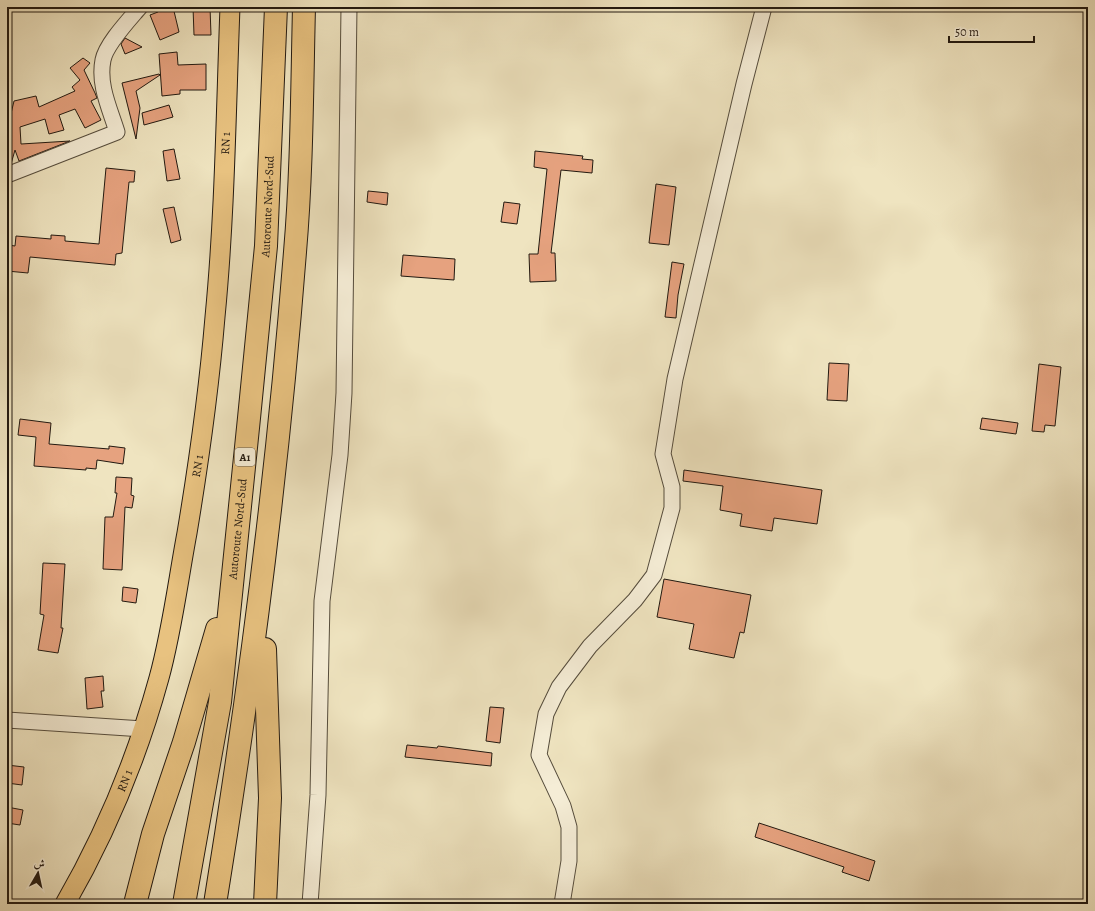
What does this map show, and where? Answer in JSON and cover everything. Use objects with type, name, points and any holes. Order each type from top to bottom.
[{"type":"highway","name":"Autoroute Nord-Sud","points":[[184,904],[220,702],[233,576],[266,246],[276,7]]},
{"type":"highway","points":[[214,904],[250,678],[280,415],[295,251],[304,7]]},
{"type":"highway","points":[[261,575],[267,617],[264,655],[270,798],[265,904]]},
{"type":"highway","points":[[135,904],[153,834],[184,742],[233,576]]},
{"type":"main road","name":"RN 1","points":[[65,904],[87,866],[115,806],[137,750],[159,677],[169,632],[195,481],[206,405],[220,259],[230,7]]},
{"type":"street","points":[[7,176],[117,132],[102,86],[103,59],[114,38],[140,7]]},
{"type":"street","points":[[310,904],[318,795],[322,601],[339,463],[344,393],[349,7]]},
{"type":"street","points":[[562,904],[569,860],[569,827],[563,806],[539,755],[546,714],[559,686],[590,646],[635,600],[654,575],[672,508],[672,487],[664,454],[675,379],[744,84],[764,7]]},
{"type":"street","points":[[7,720],[143,729]]},
{"type":"building","points":[[157,7],[173,7],[179,32],[160,40],[150,15],[158,12]]},
{"type":"building","points":[[193,7],[210,7],[211,35],[194,35]]},
{"type":"building","points":[[125,38],[142,47],[125,54],[121,44]]},
{"type":"building","points":[[177,52],[178,65],[206,64],[206,90],[180,90],[180,94],[162,96],[159,54]]},
{"type":"building","points":[[83,58],[90,63],[84,70],[97,98],[91,101],[101,120],[85,128],[75,109],[59,115],[64,130],[49,134],[45,119],[20,127],[21,144],[70,141],[19,161],[15,150],[11,164],[7,165],[7,122],[9,122],[14,101],[36,96],[39,107],[75,91],[72,87],[80,80],[70,68]]},
{"type":"building","points":[[160,75],[136,91],[140,108],[136,139],[122,83]]},
{"type":"building","points":[[169,105],[173,117],[144,125],[142,113]]},
{"type":"building","points":[[174,149],[180,179],[167,181],[163,151]]},
{"type":"building","points":[[535,151],[583,156],[582,159],[593,160],[592,173],[561,170],[551,253],[555,253],[556,281],[530,282],[529,254],[538,254],[547,169],[534,167]]},
{"type":"building","points":[[106,168],[135,171],[134,182],[129,182],[122,253],[116,254],[115,265],[30,257],[28,273],[7,271],[8,245],[15,246],[16,236],[51,239],[51,235],[65,236],[65,241],[99,244]]},
{"type":"building","points":[[656,184],[676,187],[669,245],[649,243]]},
{"type":"building","points":[[368,191],[388,193],[387,205],[367,202]]},
{"type":"building","points":[[504,202],[520,204],[517,224],[501,222]]},
{"type":"building","points":[[174,207],[181,240],[171,243],[163,209]]},
{"type":"building","points":[[403,255],[455,259],[454,280],[401,276]]},
{"type":"building","points":[[672,262],[684,264],[678,295],[676,318],[665,317]]},
{"type":"building","points":[[829,363],[849,364],[847,401],[827,400]]},
{"type":"building","points":[[1039,364],[1061,367],[1055,426],[1045,425],[1044,432],[1032,431]]},
{"type":"building","points":[[982,418],[1018,423],[1016,434],[980,429]]},
{"type":"building","points":[[20,419],[51,423],[49,444],[109,449],[109,446],[125,448],[123,464],[97,460],[96,469],[86,468],[86,470],[34,466],[36,437],[18,435]]},
{"type":"building","points":[[684,470],[822,490],[817,524],[774,518],[772,531],[740,526],[742,514],[720,510],[723,486],[683,481]]},
{"type":"building","points":[[116,477],[132,478],[131,495],[134,496],[132,508],[125,507],[122,570],[103,569],[105,517],[113,517],[117,493],[115,493]]},
{"type":"building","points":[[43,563],[65,564],[61,628],[63,628],[58,653],[38,650],[44,615],[40,614]]},
{"type":"building","points":[[664,579],[751,595],[744,633],[740,632],[734,658],[689,649],[694,624],[657,617]]},
{"type":"building","points":[[123,587],[138,589],[136,603],[122,601]]},
{"type":"building","points":[[103,676],[104,691],[101,691],[103,707],[87,709],[85,678]]},
{"type":"building","points":[[490,707],[504,708],[500,743],[486,741]]},
{"type":"building","points":[[407,745],[437,748],[438,746],[492,753],[491,766],[405,757]]},
{"type":"building","points":[[7,765],[24,767],[22,785],[7,783]]},
{"type":"building","points":[[7,807],[23,810],[20,825],[7,823]]},
{"type":"building","points":[[759,823],[875,861],[869,881],[842,872],[844,867],[755,837]]}]
